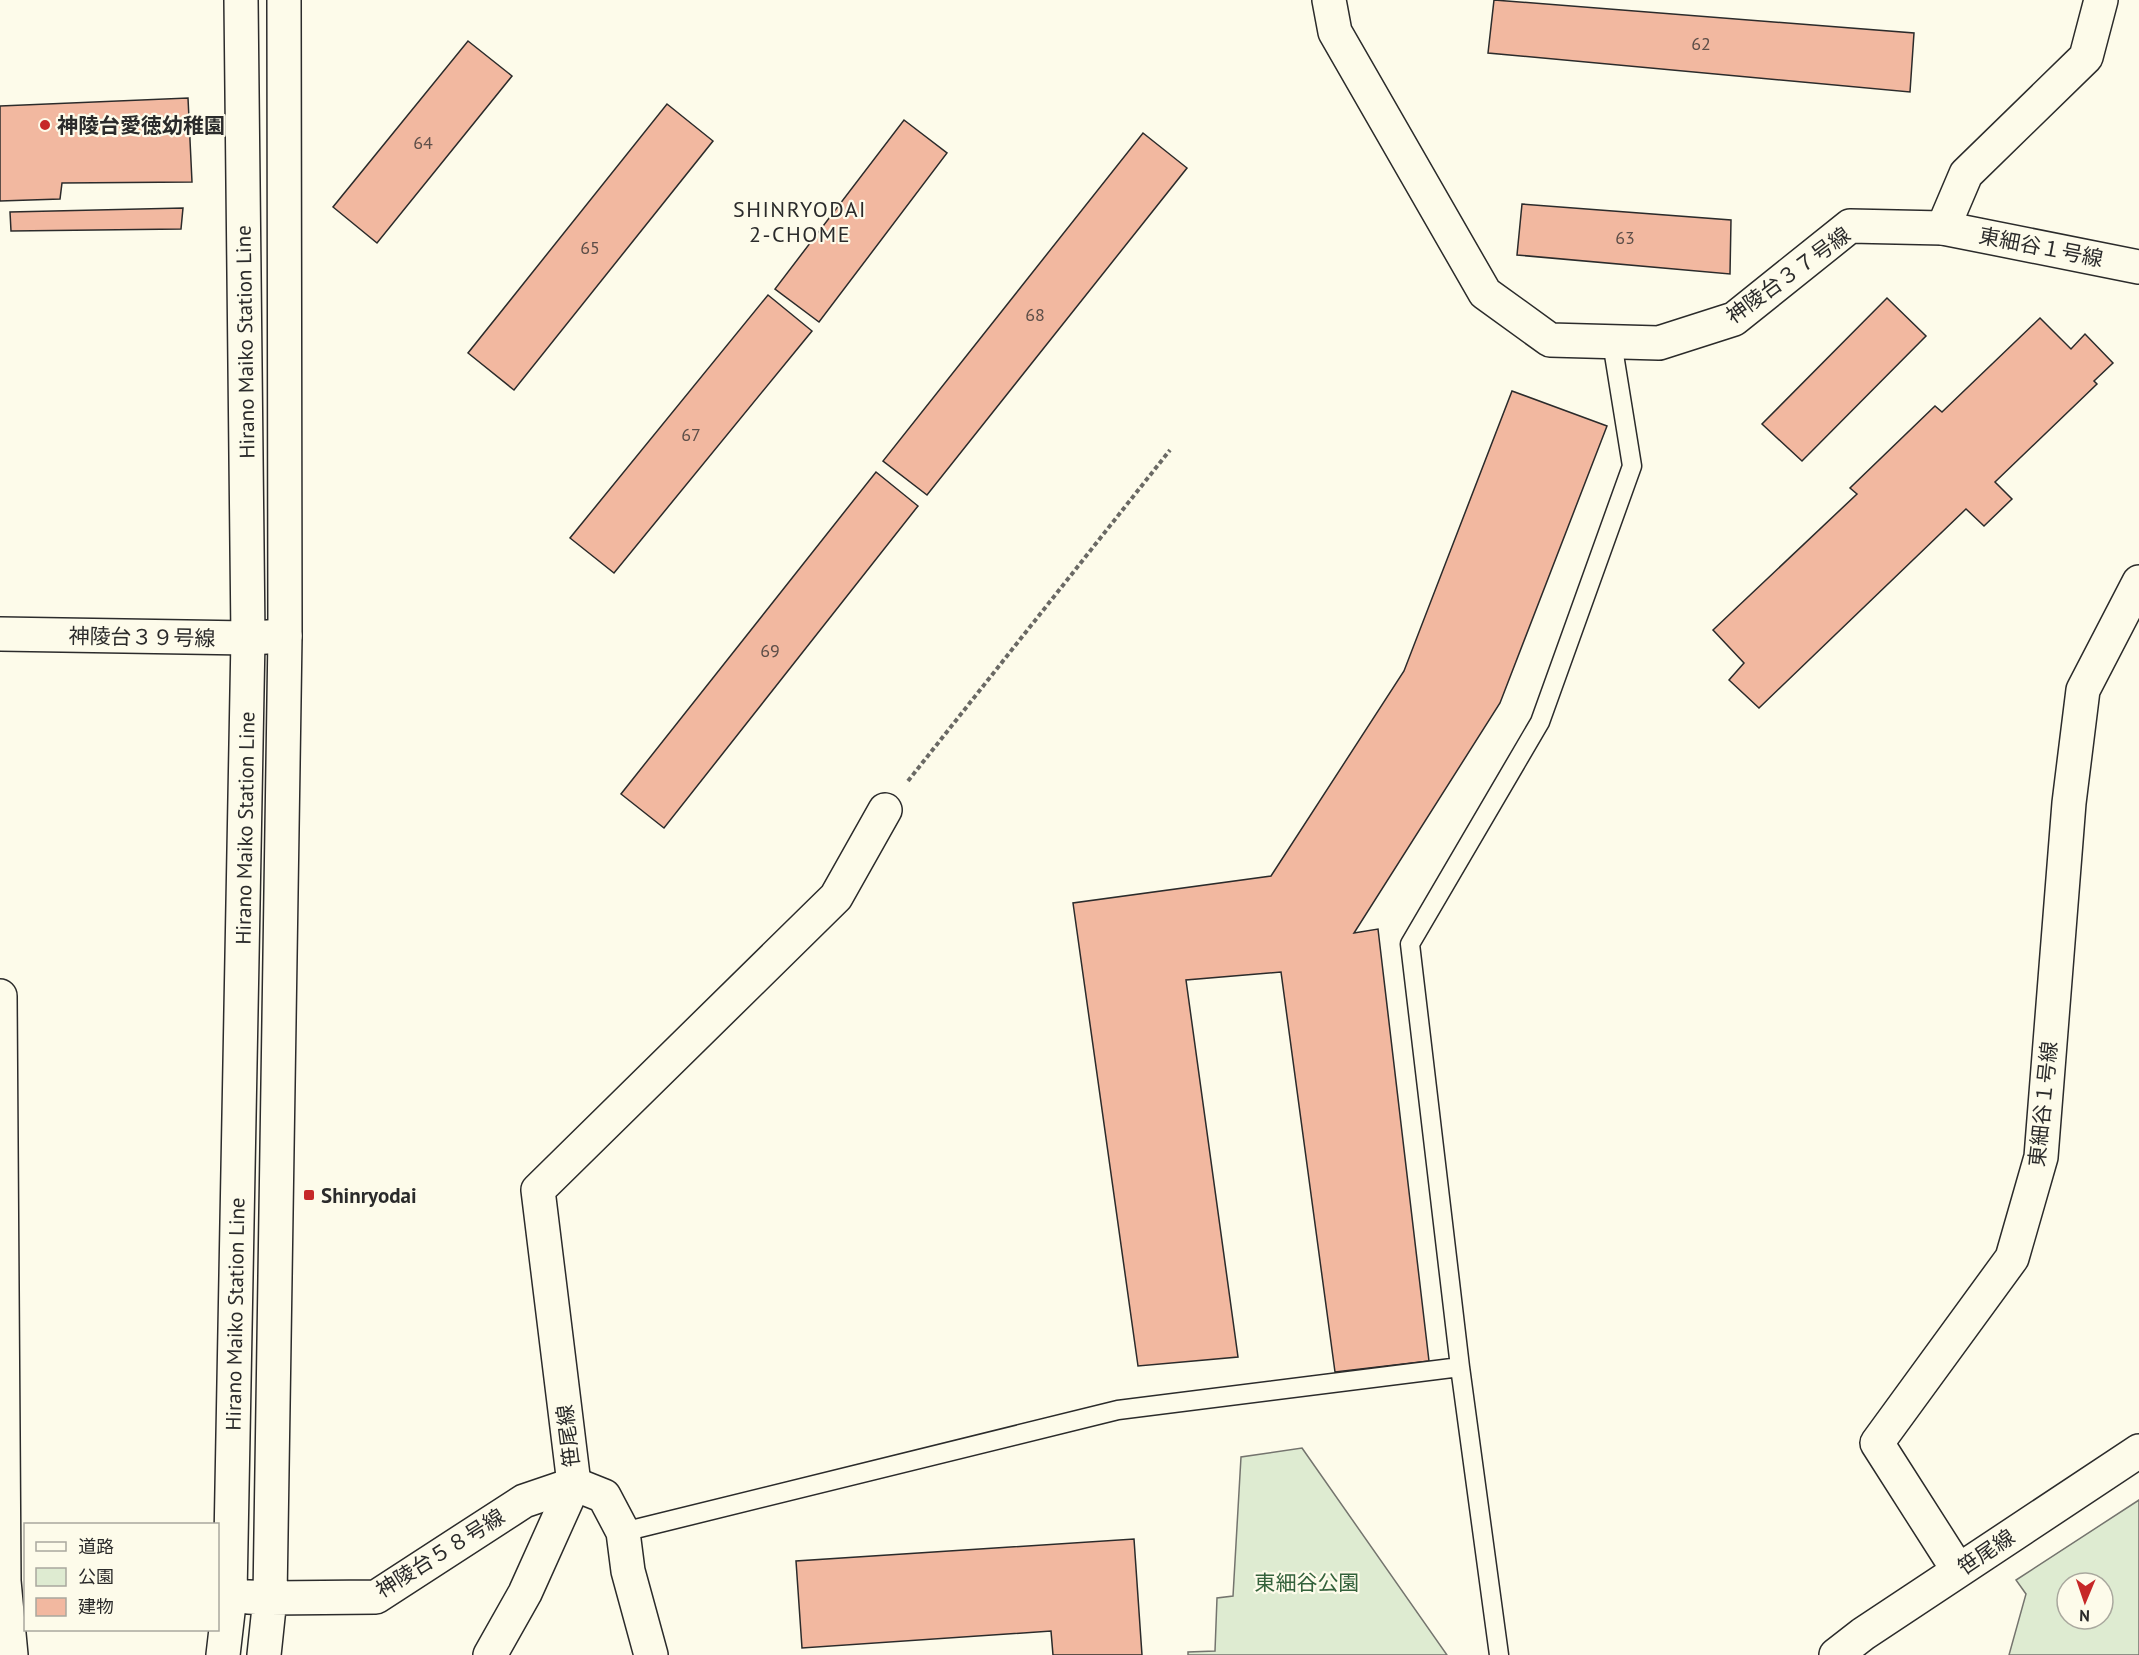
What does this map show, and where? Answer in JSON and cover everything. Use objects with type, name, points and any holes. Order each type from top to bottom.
[{"type":"street","name":"Hirano Maiko Station Line","points":[[223,1655],[248,638],[241,0]]},
{"type":"street","name":"Hirano Maiko Station Line","points":[[264,1655],[270,1598],[285,636],[284,0]]},
{"type":"street","name":"神陵台３７号線","points":[[1329,0],[1335,32],[1485,293],[1550,340],[1659,343],[1734,319],[1850,226],[1943,228]]},
{"type":"street","points":[[1943,228],[1966,174],[2086,57],[2101,0]]},
{"type":"street","name":"東細谷１号線","points":[[1943,228],[2139,267]]},
{"type":"street","name":"東細谷１号線","points":[[1958,1570],[1877,1443],[2012,1258],[2042,1156],[2069,803],[2083,690],[2139,582]]},
{"type":"street","name":"神陵台３９号線","points":[[0,634],[248,638],[285,636]]},
{"type":"street","name":"笹尾線","points":[[651,1655],[628,1570],[623,1532],[604,1496],[574,1484],[538,1190],[836,897],[885,810]]},
{"type":"street","points":[[0,996],[1,1347],[11,1655]]},
{"type":"street","name":"笹尾線","points":[[1836,1655],[1958,1570],[2139,1451]]},
{"type":"street","points":[[490,1655],[525,1593],[574,1484]]},
{"type":"street","name":"神陵台５８号線","points":[[224,1595],[270,1598],[376,1597],[524,1501],[574,1484]]},
{"type":"lane","points":[[1499,1655],[1460,1367],[1410,944],[1540,722],[1632,466],[1612,342]]},
{"type":"lane","points":[[623,1532],[1118,1410],[1460,1367]]},
{"type":"path","points":[[885,810],[1170,450]]},
{"type":"green space","name":"東細谷公園","points":[[1302,1448],[1447,1655],[1188,1655],[1188,1652],[1215,1651],[1217,1598],[1233,1596],[1241,1457]]},
{"type":"green space","points":[[2139,1500],[2139,1655],[2009,1655],[2026,1594],[2016,1580]]},
{"type":"building","points":[[1494,0],[1914,33],[1910,92],[1488,53]]},
{"type":"building","points":[[468,41],[512,76],[377,243],[333,207]]},
{"type":"building","points":[[188,98],[192,182],[62,183],[60,199],[0,201],[0,106]]},
{"type":"building","points":[[667,104],[713,141],[514,390],[468,353]]},
{"type":"building","points":[[904,120],[947,153],[819,322],[775,289]]},
{"type":"building","points":[[1143,133],[1187,168],[927,495],[883,461]]},
{"type":"building","points":[[1522,204],[1731,220],[1730,274],[1517,255]]},
{"type":"building","points":[[183,208],[181,229],[11,231],[10,212]]},
{"type":"building","points":[[768,295],[812,331],[614,573],[570,538]]},
{"type":"building","points":[[1887,298],[1926,336],[1802,461],[1762,424]]},
{"type":"building","points":[[2040,318],[2071,349],[2085,334],[2113,363],[2094,381],[2097,384],[1995,482],[2012,499],[1984,526],[1966,509],[1759,708],[1729,680],[1744,663],[1713,630],[1857,494],[1850,488],[1935,406],[1942,412]]},
{"type":"building","points":[[1512,391],[1607,426],[1500,703],[1354,933],[1378,929],[1429,1361],[1335,1372],[1281,972],[1186,980],[1238,1357],[1138,1366],[1073,903],[1271,876],[1404,671]]},
{"type":"building","points":[[876,472],[918,506],[664,828],[621,794]]},
{"type":"building","points":[[1134,1539],[1142,1655],[1053,1655],[1051,1631],[802,1648],[796,1561]]},
{"type":"place","name":"神陵台愛徳幼稚園","points":[[45,125]]},
{"type":"place","name":"Shinryodai","points":[[309,1195]]},
{"type":"district","name":"SHINRYODAI 2-CHOME","points":[[800,222]]}]
